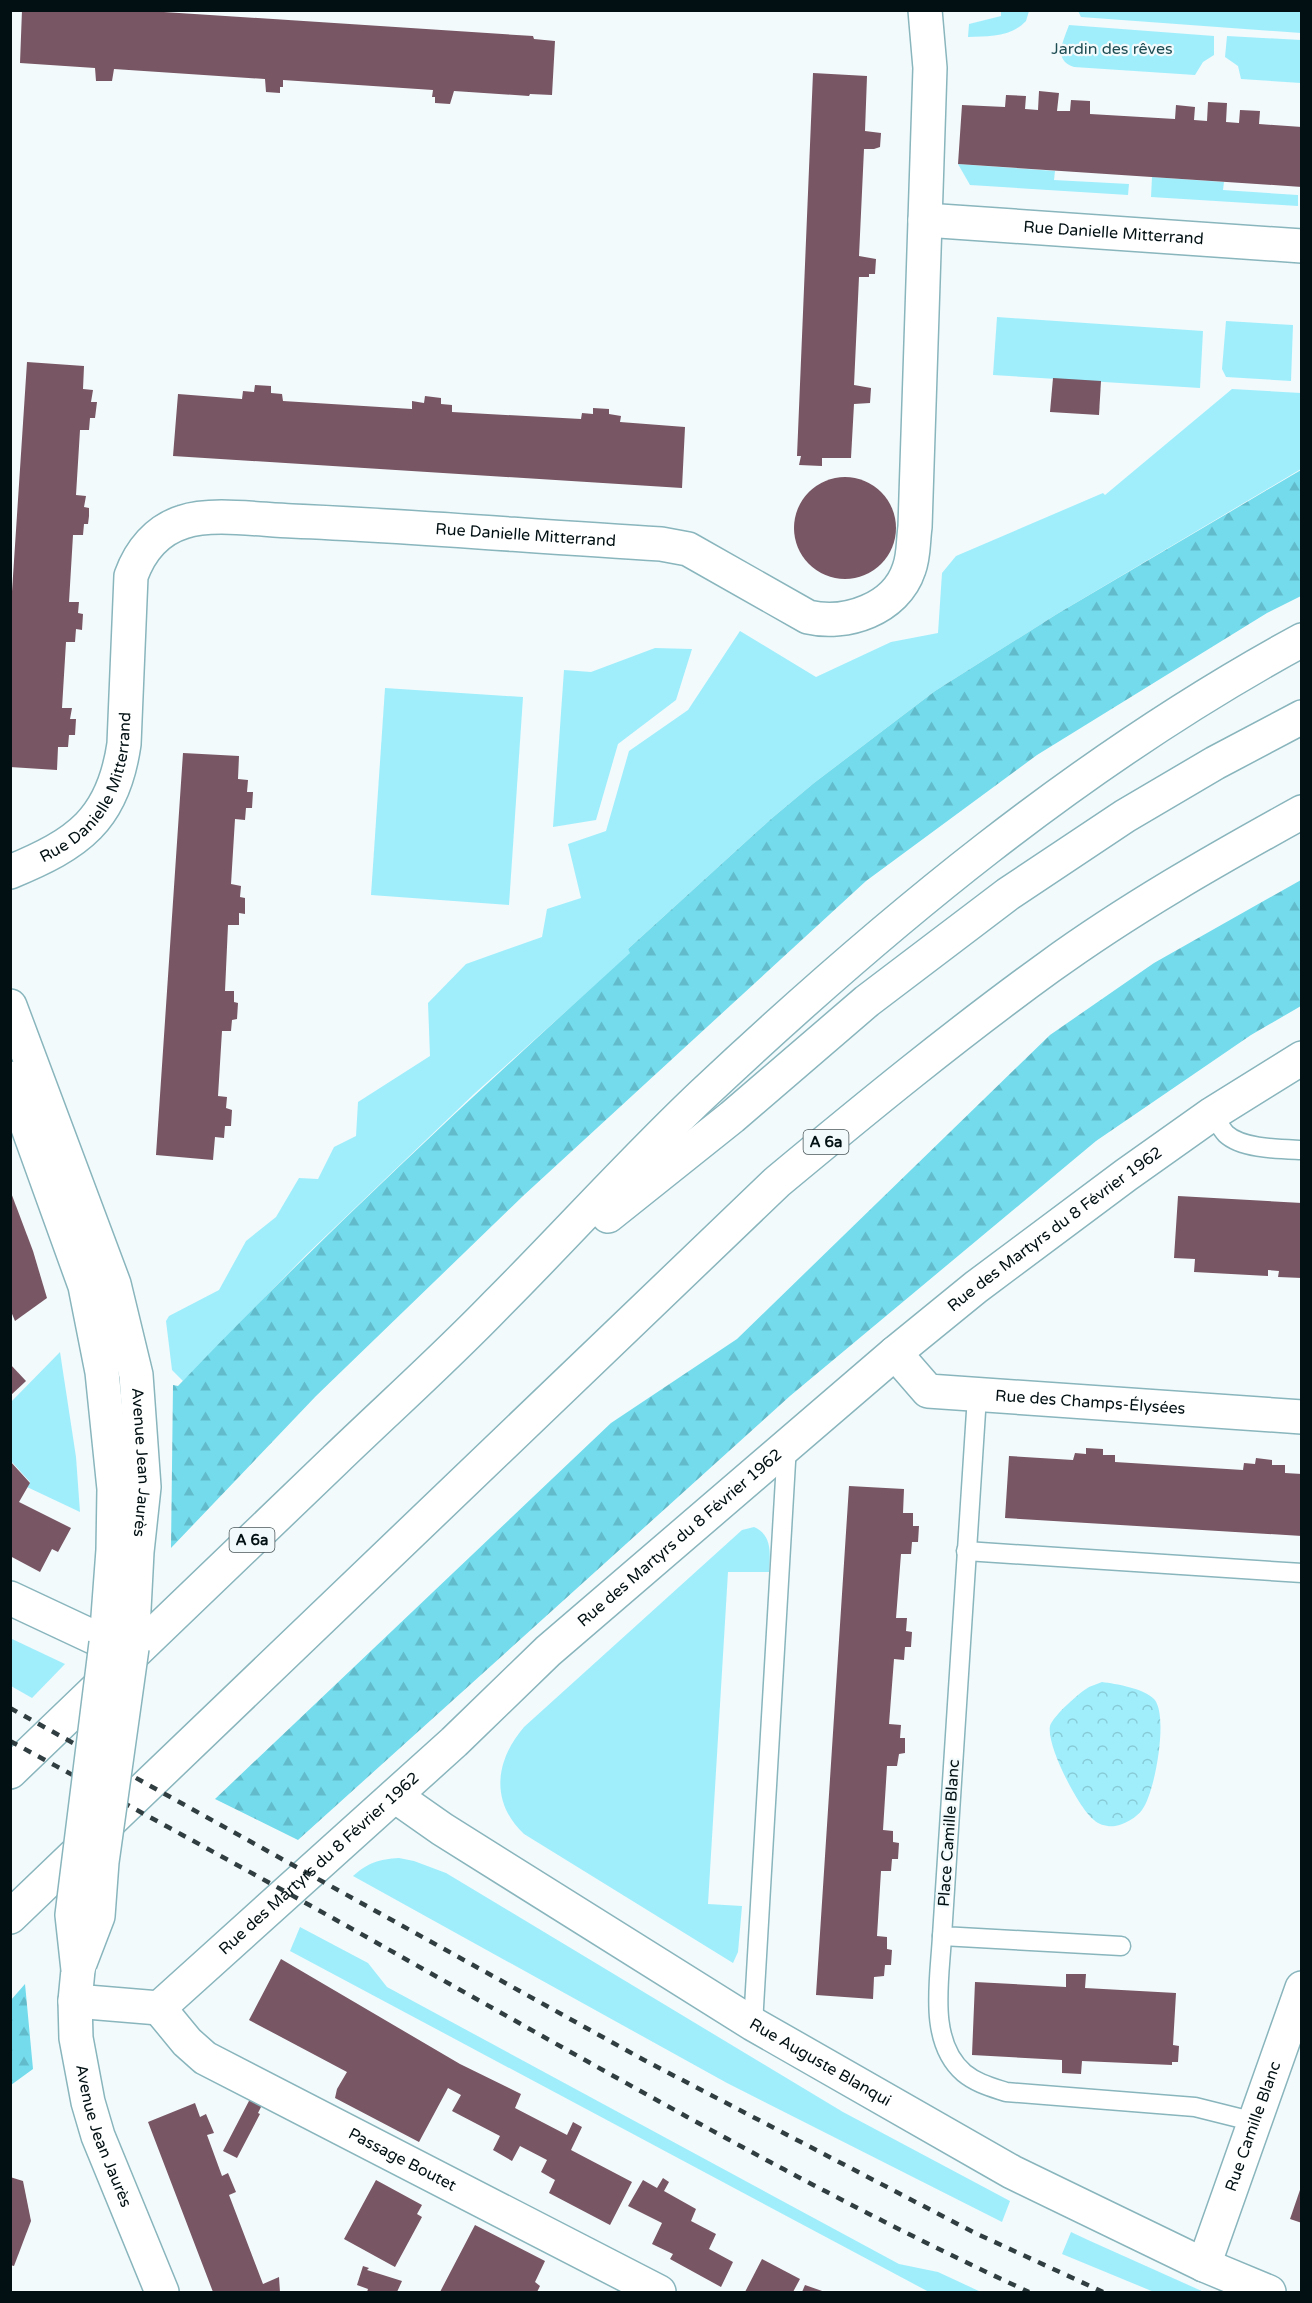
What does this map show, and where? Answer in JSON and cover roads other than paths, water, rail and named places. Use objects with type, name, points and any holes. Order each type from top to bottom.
[{"type":"main road","name":"Rue Danielle Mitterrand","points":[[10,872],[62,847],[80,835],[104,809],[120,769],[124,744],[131,576],[136,561],[144,549],[166,531],[183,522],[201,518],[324,522],[661,544],[688,549],[795,612],[820,620],[857,615],[890,599],[904,581],[910,567],[915,527],[930,68],[925,10]]},
{"type":"main road","name":"Rue Danielle Mitterrand","points":[[925,220],[1302,246]]},
{"type":"main road","name":"A 6a","points":[[10,1772],[494,1307],[700,1097],[818,990],[967,864],[1043,806],[1195,703],[1302,640]]},
{"type":"main road","points":[[494,1307],[732,1118],[867,1001],[1008,894],[1125,816],[1215,763],[1302,717]]},
{"type":"main road","name":"A 6a","points":[[10,1917],[777,1182],[971,1024],[1051,966],[1189,875],[1302,812]]},
{"type":"main road","name":"Avenue Jean Jaurès","points":[[10,1006],[114,1284],[136,1375],[141,1435],[144,1487],[137,1552],[132,1648],[102,1862],[98,1916],[76,1985]]},
{"type":"main road","name":"Rue des Martyrs du 8 Février 1962","points":[[159,2008],[454,1742],[548,1651],[895,1353],[976,1287],[1126,1175],[1212,1114],[1302,1058]]},
{"type":"main road","name":"Avenue Jean Jaurès","points":[[10,1078],[85,1286],[102,1372],[114,1489],[114,1550],[106,1643],[72,1915],[76,2038],[88,2102],[99,2136],[162,2292]]},
{"type":"main road","name":"Rue des Champs-Élysées","points":[[895,1353],[928,1391],[1302,1417]]},
{"type":"main road","points":[[10,1598],[106,1643]]},
{"type":"main road","name":"Rue Auguste Blanqui","points":[[394,1796],[442,1829],[753,2024],[1012,2172],[1204,2265],[1269,2292]]},
{"type":"main road","points":[[76,1985],[159,2008]]},
{"type":"main road","name":"Rue Camille Blanc","points":[[1204,2265],[1302,1988]]},
{"type":"main road","name":"Passage Boutet","points":[[159,2008],[187,2042],[206,2058],[659,2292]]},
{"type":"lane","points":[[1212,1114],[1227,1135],[1244,1143],[1260,1147],[1302,1150]]},
{"type":"lane","name":"Place Camille Blanc","points":[[977,1396],[942,1936],[939,2009],[941,2034],[950,2055],[963,2072],[982,2084],[1006,2092],[1195,2107],[1255,2122]]},
{"type":"lane","points":[[753,2024],[788,1444]]},
{"type":"lane","points":[[966,1551],[1302,1573]]},
{"type":"lane","points":[[942,1936],[1122,1946]]},
{"type":"railway","points":[[10,1708],[644,2060],[973,2232],[1103,2292]]},
{"type":"railway","points":[[10,1741],[269,1882],[723,2136],[875,2217],[1029,2292]]},
{"type":"park label","name":"Jardin des rêves","points":[[1112,49]]}]
